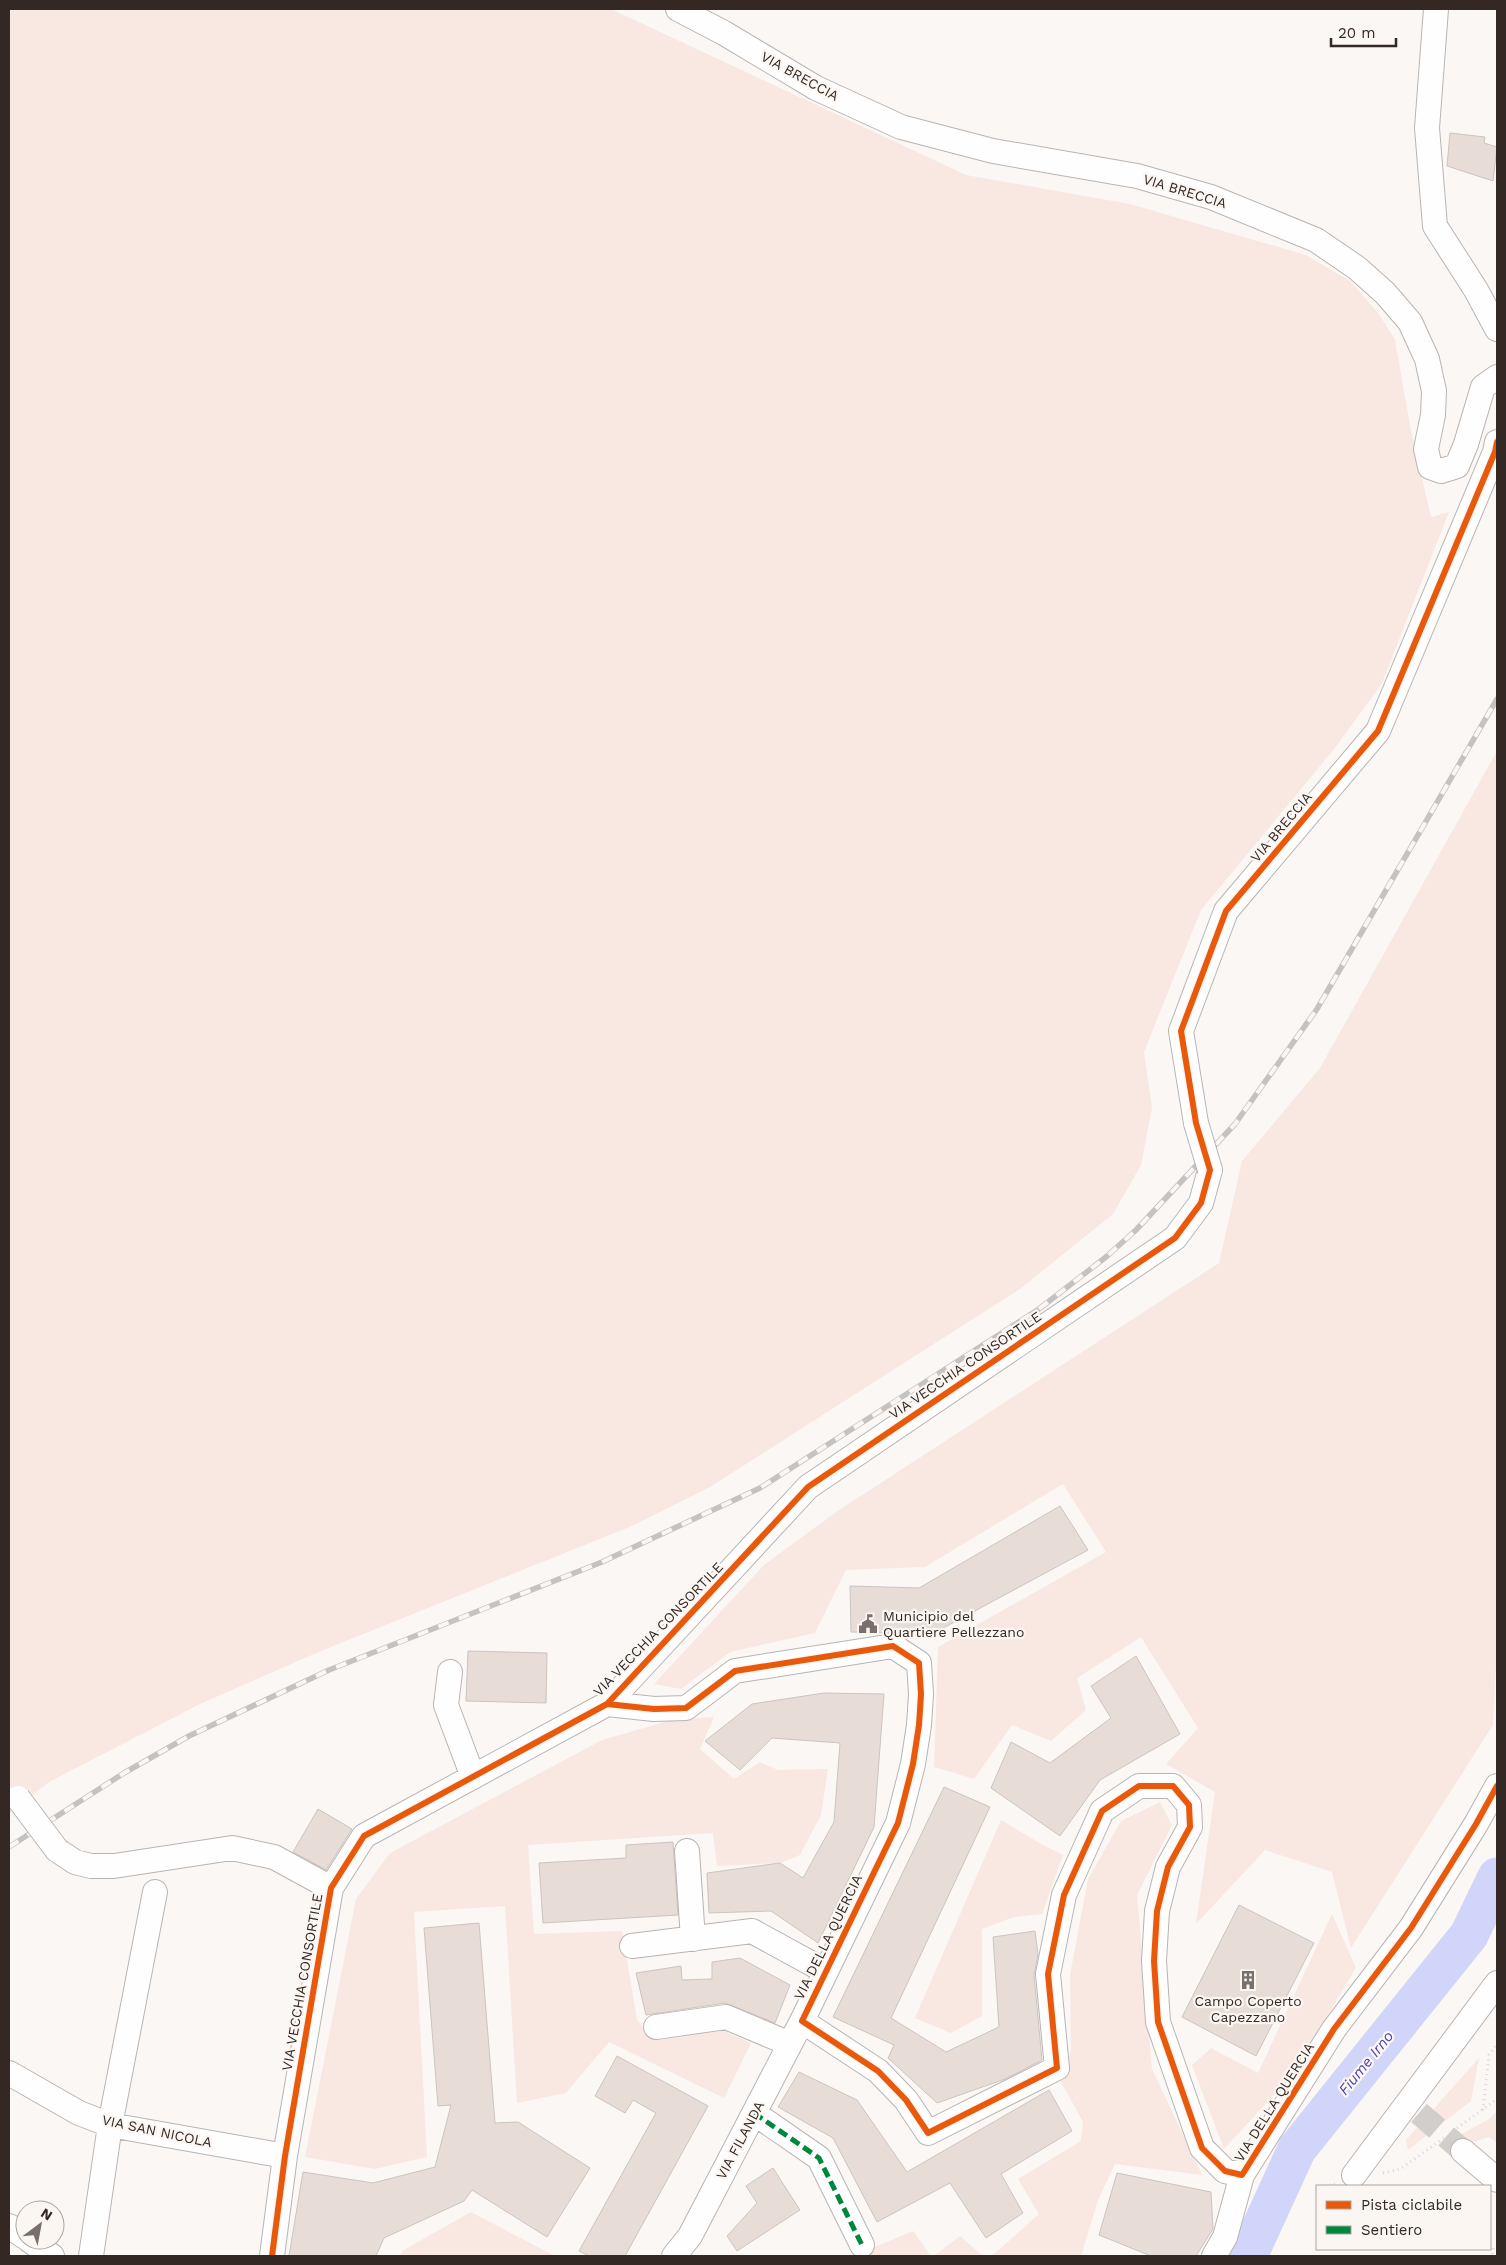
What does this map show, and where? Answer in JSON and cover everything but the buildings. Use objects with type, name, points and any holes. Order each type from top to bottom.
[{"type":"street","name":"VIA BRECCIA","points":[[678,9],[724,33],[816,88],[901,127],[993,151],[1138,176],[1211,197],[1316,240],[1357,268],[1385,293],[1410,322],[1426,359],[1434,391],[1433,415],[1426,449],[1430,466],[1441,471],[1457,466],[1466,444],[1483,387],[1497,377]]},
{"type":"street","points":[[1436,9],[1427,128],[1435,226],[1476,290],[1497,329]]},
{"type":"street","name":"VIA BRECCIA","points":[[1175,1238],[1202,1203],[1210,1170],[1196,1123],[1181,1031],[1226,912],[1378,731],[1496,448]]},
{"type":"street","name":"VIA VECCHIA CONSORTILE","points":[[272,2256],[285,2156],[331,1888],[364,1836],[607,1704],[808,1487],[1175,1238]]},
{"type":"street","name":"VIA DELLA QUERCIA","points":[[607,1704],[654,1709],[686,1708],[735,1671],[893,1646],[919,1663],[921,1694],[919,1725],[913,1764],[898,1823],[802,2021],[878,2071],[906,2100],[928,2133],[1057,2068],[1048,1974],[1064,1894],[1102,1810],[1139,1786],[1173,1786],[1189,1805],[1190,1827],[1168,1867],[1157,1911],[1154,1961],[1158,2022],[1202,2148],[1225,2171],[1242,2175],[1334,2029],[1411,1928],[1476,1824],[1497,1786]]},
{"type":"street","points":[[450,1672],[446,1705],[473,1777]]},
{"type":"street","points":[[13,1797],[57,1850],[75,1862],[91,1866],[114,1866],[232,1848],[274,1857],[331,1888]]},
{"type":"street","points":[[687,1850],[693,1938]]},
{"type":"street","points":[[91,2256],[110,2125],[156,1892]]},
{"type":"street","points":[[632,1946],[752,1932],[825,1971]]},
{"type":"street","points":[[1348,2179],[1413,2106],[1497,1983]]},
{"type":"street","points":[[656,2026],[726,2017],[790,2044]]},
{"type":"street","name":"VIA FILANDA","points":[[674,2256],[690,2236],[802,2021]]},
{"type":"street","name":"VIA SAN NICOLA","points":[[9,2073],[79,2113],[110,2125],[285,2156]]},
{"type":"street","points":[[754,2113],[818,2158],[862,2245]]},
{"type":"street","points":[[1454,2140],[1497,2180]]},
{"type":"street","points":[[1214,2256],[1225,2237],[1242,2175]]},
{"type":"path","points":[[1483,2110],[1489,2055],[1497,2044]]},
{"type":"path","points":[[1381,2173],[1400,2169],[1454,2140],[1483,2110],[1497,2099]]},
{"type":"path","points":[[1327,2185],[1348,2179]]},
{"type":"shaded area","points":[[9,9],[611,9],[966,175],[1130,204],[1306,255],[1350,281],[1379,314],[1395,340],[1411,431],[1431,517],[1449,512],[1382,683],[1335,748],[1201,910],[1144,1052],[1152,1108],[1141,1165],[1113,1214],[1020,1289],[710,1487],[632,1526],[321,1651],[200,1704],[49,1782],[9,1814]]},
{"type":"shaded area","points":[[1497,751],[1497,1648],[1493,1725],[1351,1948],[1332,1872],[1265,1850],[1196,1924],[1215,1792],[1166,1764],[1198,1728],[1141,1637],[1077,1678],[1086,1710],[1051,1741],[1012,1725],[974,1779],[934,1767],[938,1647],[1106,1552],[1063,1484],[925,1567],[846,1570],[815,1633],[730,1652],[681,1689],[654,1684],[764,1565],[836,1512],[1219,1263],[1242,1161],[1320,1068]]},
{"type":"shaded area","points":[[714,1717],[700,1749],[734,1779],[760,1762],[778,1770],[828,1769],[821,1815],[800,1855],[780,1863],[717,1866],[713,1833],[528,1845],[534,1934],[622,1931],[637,2020],[648,2033],[717,2028],[751,2043],[724,2098],[609,2042],[566,2093],[517,2103],[505,1906],[414,1912],[427,2157],[375,2169],[305,2157],[356,1899],[390,1853],[602,1740],[672,1720]]},
{"type":"shaded area","points":[[1160,1802],[1172,1825],[1137,1895],[1152,2069],[1202,2175],[1115,2164],[1098,2200],[1081,2256],[992,2256],[1039,2214],[1018,2179],[1081,2141],[1083,2122],[1060,2080],[1071,2052],[1070,1975],[1088,1879],[1121,1821]]},
{"type":"shaded area","points":[[1001,1820],[1063,1855],[1042,1914],[1014,1917],[982,1929],[982,2016],[951,2033],[915,2018]]},
{"type":"shaded area","points":[[1332,1914],[1356,1968],[1290,2077],[1224,2149],[1192,2065],[1211,2048],[1258,2073]]},
{"type":"shaded area","points":[[1479,2058],[1471,2101],[1408,2150],[1406,2140]]},
{"type":"shaded area","points":[[1497,2111],[1497,2143],[1489,2137],[1448,2150],[1444,2144],[1489,2119]]},
{"type":"shaded area","points":[[471,2212],[555,2256],[400,2256],[402,2251]]},
{"type":"shaded area","points":[[913,2231],[931,2256],[853,2256]]},
{"type":"shaded area","points":[[960,2236],[983,2256],[934,2256]]},
{"type":"waterway","name":"Fiume Irno","points":[[1248,2256],[1297,2149],[1469,1935],[1497,1877]]},
{"type":"tunnel","points":[[1419,2113],[1463,2151]]},
{"type":"railway","points":[[9,1847],[124,1773],[189,1736],[329,1670],[602,1562],[760,1488],[1039,1309],[1106,1257],[1136,1230],[1235,1124],[1317,1009],[1497,699]]},
{"type":"marked path","points":[[754,2113],[819,2158],[862,2245]]},
{"type":"cycle path","points":[[272,2256],[285,2156],[331,1888],[364,1836],[607,1704],[808,1487],[1175,1238],[1201,1203],[1210,1170],[1196,1123],[1181,1031],[1226,911],[1378,731],[1495,452],[1497,442]]},
{"type":"cycle path","points":[[607,1704],[654,1709],[686,1708],[735,1671],[893,1646],[919,1663],[921,1694],[919,1725],[913,1764],[898,1823],[802,2021],[878,2071],[906,2100],[928,2133],[1057,2068],[1048,1974],[1064,1895],[1102,1811],[1139,1786],[1173,1786],[1189,1805],[1190,1827],[1168,1867],[1157,1911],[1154,1961],[1158,2022],[1202,2148],[1225,2171],[1242,2175],[1334,2029],[1411,1928],[1476,1824],[1497,1786]]},
{"type":"place","name":"Municipio del Quartiere Pellezzano","points":[[868,1624]]},
{"type":"place","name":"Campo Coperto Capezzano","points":[[1248,1980]]}]
